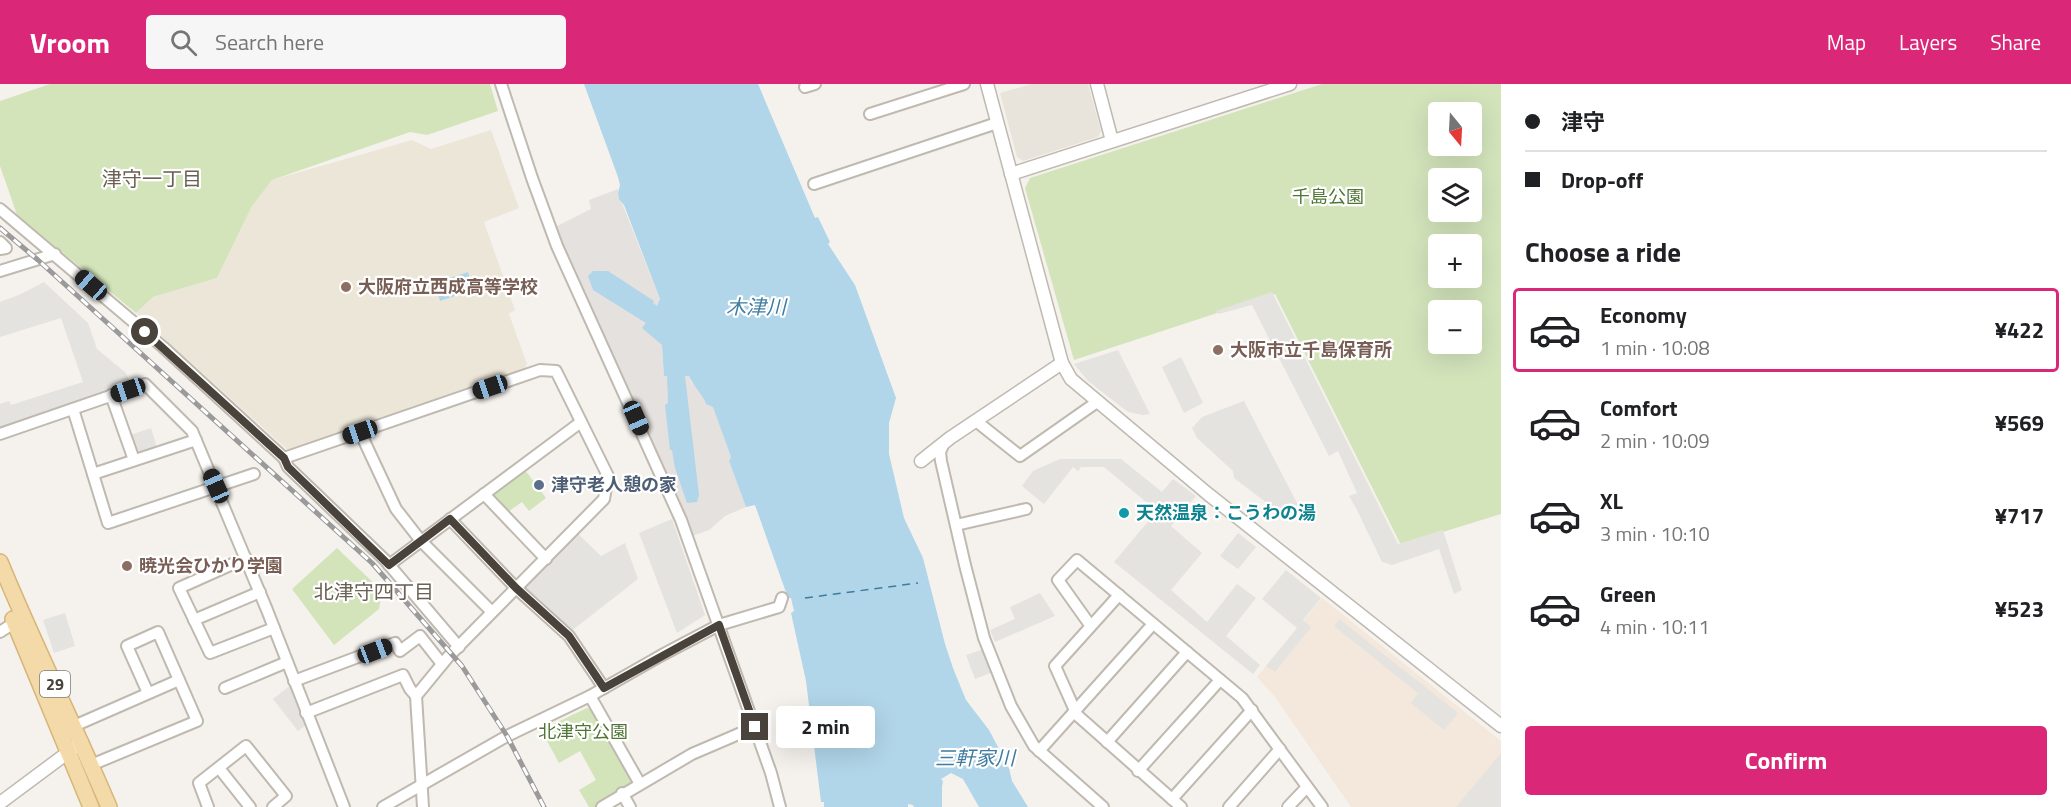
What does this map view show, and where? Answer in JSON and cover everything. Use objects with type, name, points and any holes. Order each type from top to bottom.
[{"type":"main road","name":"29","points":[[0,562],[19,620],[91,807]]},
{"type":"main road","name":"29","points":[[0,588],[75,726],[109,807]]},
{"type":"street","points":[[501,84],[531,178],[557,246],[681,520],[755,727],[780,807]]},
{"type":"street","points":[[870,114],[964,84]]},
{"type":"street","points":[[987,84],[1062,363],[1071,379],[1240,520],[1501,726]]},
{"type":"street","points":[[1097,84],[1112,141]]},
{"type":"street","points":[[1011,174],[1290,84]]},
{"type":"street","points":[[814,184],[997,123]]},
{"type":"street","points":[[0,209],[163,347],[284,458],[288,467],[389,565],[459,647]]},
{"type":"street","points":[[0,242],[6,248],[0,249]]},
{"type":"street","points":[[0,271],[55,254]]},
{"type":"street","points":[[921,461],[1062,363]]},
{"type":"street","points":[[284,458],[540,370],[555,371],[608,476],[604,499],[442,664],[416,696]]},
{"type":"street","points":[[0,434],[145,384],[192,431],[260,592],[344,807]]},
{"type":"street","points":[[111,395],[134,460]]},
{"type":"street","points":[[976,421],[1020,456],[1097,402]]},
{"type":"street","points":[[73,409],[108,523],[254,474]]},
{"type":"street","points":[[389,565],[580,422]]},
{"type":"street","points":[[360,432],[396,509],[421,541],[492,612]]},
{"type":"street","points":[[93,474],[196,440]]},
{"type":"street","points":[[944,443],[941,447],[941,461],[984,638],[1011,706],[1029,740],[1039,751],[1103,807]]},
{"type":"street","points":[[484,494],[546,559]]},
{"type":"street","points":[[956,525],[1026,509]]},
{"type":"street","points":[[450,519],[516,588],[569,636],[604,688]]},
{"type":"street","points":[[246,558],[179,588],[210,653],[274,627]]},
{"type":"street","points":[[1090,625],[1058,580],[1077,560],[1242,698],[1322,807]]},
{"type":"street","points":[[194,620],[260,592]]},
{"type":"street","points":[[1119,595],[1055,666],[1074,711],[1138,771],[1181,807]]},
{"type":"street","points":[[383,807],[507,736],[590,696],[719,625],[779,607],[782,598]]},
{"type":"street","points":[[0,632],[19,620]]},
{"type":"street","points":[[1039,751],[1153,624]]},
{"type":"street","points":[[91,765],[197,721],[158,632],[127,646],[148,693]]},
{"type":"street","points":[[294,681],[395,643],[400,651],[420,636],[442,664]]},
{"type":"street","points":[[1107,741],[1187,652]]},
{"type":"street","points":[[225,688],[287,662]]},
{"type":"street","points":[[306,713],[403,675],[416,696],[423,807]]},
{"type":"street","points":[[75,726],[179,680]]},
{"type":"street","points":[[1138,771],[1220,680]]},
{"type":"street","points":[[590,696],[640,784]]},
{"type":"street","points":[[1172,799],[1252,710]]},
{"type":"street","points":[[602,807],[692,754],[755,727]]},
{"type":"street","points":[[0,803],[82,742]]},
{"type":"street","points":[[208,807],[199,783],[246,746],[286,796],[273,807]]},
{"type":"street","points":[[1229,807],[1280,749]]},
{"type":"street","points":[[219,768],[250,807]]},
{"type":"street","points":[[1288,807],[1307,787]]},
{"type":"street","points":[[622,794],[630,807]]},
{"type":"shaded area","points":[[1032,84],[1088,84],[1101,131],[1098,137],[1023,161],[1017,157],[1000,93]]},
{"type":"shaded area","name":"大阪府立西成高等学校","points":[[491,130],[519,208],[484,222],[515,310],[509,314],[527,364],[523,371],[289,451],[136,313],[153,297],[217,278],[252,206],[272,180],[412,140],[431,149]]},
{"type":"shaded area","points":[[618,189],[660,299],[658,306],[643,328],[662,345],[664,376],[689,376],[706,404],[713,406],[731,457],[729,461],[746,507],[725,516],[709,530],[692,536],[555,227],[591,209],[589,200]]},
{"type":"shaded area","points":[[44,282],[88,323],[97,349],[126,373],[131,385],[0,433],[0,404],[9,401],[11,405],[83,382],[61,318],[0,337],[0,302]]},
{"type":"shaded area","points":[[1272,292],[1398,544],[1443,530],[1462,590],[1454,594],[1439,549],[1392,565],[1382,562],[1349,496],[1357,493],[1338,451],[1329,456],[1252,305],[1219,314],[1216,311]]},
{"type":"shaded area","points":[[1118,350],[1150,414],[1128,412],[1088,381],[1074,364]]},
{"type":"shaded area","points":[[1181,357],[1203,403],[1184,413],[1162,367]]},
{"type":"shaded area","points":[[1244,401],[1299,507],[1289,520],[1234,478],[1233,471],[1197,438],[1192,428],[1202,417]]},
{"type":"shaded area","points":[[151,428],[157,447],[137,454],[130,435]]},
{"type":"shaded area","points":[[1060,459],[1121,459],[1162,492],[1173,479],[1196,496],[1171,526],[1202,553],[1171,590],[1207,622],[1237,584],[1256,598],[1226,636],[1260,665],[1253,674],[1114,562],[1157,511],[1104,467],[1081,467],[1078,471],[1073,467],[1044,504],[1022,486],[1033,471]]},
{"type":"shaded area","points":[[672,519],[705,615],[677,633],[639,533]]},
{"type":"shaded area","points":[[576,532],[601,556],[625,543],[638,579],[570,632],[525,589]]},
{"type":"shaded area","points":[[1238,533],[1256,547],[1238,569],[1220,556]]},
{"type":"shaded area","points":[[1286,570],[1321,598],[1303,620],[1311,627],[1275,672],[1266,666],[1297,628],[1262,599]]},
{"type":"shaded area","points":[[1040,593],[1055,616],[995,642],[990,630],[1015,619],[1010,607]]},
{"type":"shaded area","points":[[1322,598],[1501,741],[1501,807],[1351,807],[1275,697],[1257,677]]},
{"type":"shaded area","points":[[65,613],[75,646],[54,653],[43,620]]},
{"type":"shaded area","points":[[1339,619],[1458,713],[1444,730],[1411,703],[1418,693],[1334,626]]},
{"type":"shaded area","points":[[984,649],[993,672],[975,679],[966,655]]},
{"type":"shaded area","points":[[291,685],[306,725],[298,731],[273,699]]},
{"type":"shaded area","points":[[1501,753],[1501,807],[1456,807]]},
{"type":"green space","points":[[50,84],[490,84],[498,111],[427,135],[410,132],[272,180],[252,206],[217,278],[153,297],[136,313],[17,215],[0,166],[0,101]]},
{"type":"green space","name":"千島公園","points":[[1322,84],[1501,84],[1501,514],[1401,545],[1275,294],[1074,360],[1025,188],[1030,178]]},
{"type":"green space","points":[[525,470],[546,498],[529,511],[522,502],[505,514],[487,495]]},
{"type":"green space","points":[[337,548],[382,591],[379,609],[334,645],[292,589]]},
{"type":"green space","name":"北津守公園","points":[[587,708],[591,709],[636,782],[595,807],[589,807],[579,790],[596,780],[580,751],[559,763],[541,730]]},
{"type":"water","name":"木津川","points":[[584,84],[758,84],[815,218],[818,217],[830,242],[828,244],[855,285],[896,398],[889,423],[889,454],[904,518],[923,558],[953,668],[966,700],[989,730],[1009,768],[1012,781],[1028,807],[979,807],[963,779],[951,773],[941,779],[943,781],[942,807],[914,807],[908,804],[908,807],[824,807],[824,802],[821,802],[806,681],[791,613],[794,611],[791,598],[788,598],[755,505],[746,507],[713,407],[706,404],[689,376],[685,376],[699,495],[697,502],[687,503],[675,468],[672,450],[670,450],[665,405],[668,403],[667,376],[664,376],[662,345],[642,328],[646,323],[593,290],[588,276],[593,271],[608,271],[654,301],[653,303],[657,306],[660,299],[624,205],[619,199],[618,177]]},
{"type":"water","points":[[468,272],[473,290],[440,301],[435,283]]},
{"type":"ferry route","points":[[805,598],[918,583]]},
{"type":"railway","points":[[0,228],[372,563],[462,666],[507,736],[544,807]]},
{"type":"place","name":"大阪府立西成高等学校","points":[[346,287]]},
{"type":"place","name":"大阪市立千島保育所","points":[[1218,350]]},
{"type":"place","name":"津守老人憩の家","points":[[539,485]]},
{"type":"place","name":"天然温泉：こうわの湯","points":[[1124,513]]},
{"type":"place","name":"暁光会ひかり学園","points":[[127,566]]},
{"type":"district","name":"津守一丁目","points":[[152,179]]},
{"type":"district","name":"北津守四丁目","points":[[374,592]]},
{"type":"route","points":[[145,332],[284,458],[288,467],[389,565],[450,519],[516,588],[569,636],[604,688],[719,625],[755,727]]},
{"type":"water label","name":"三軒家川","points":[[975,758]]}]
